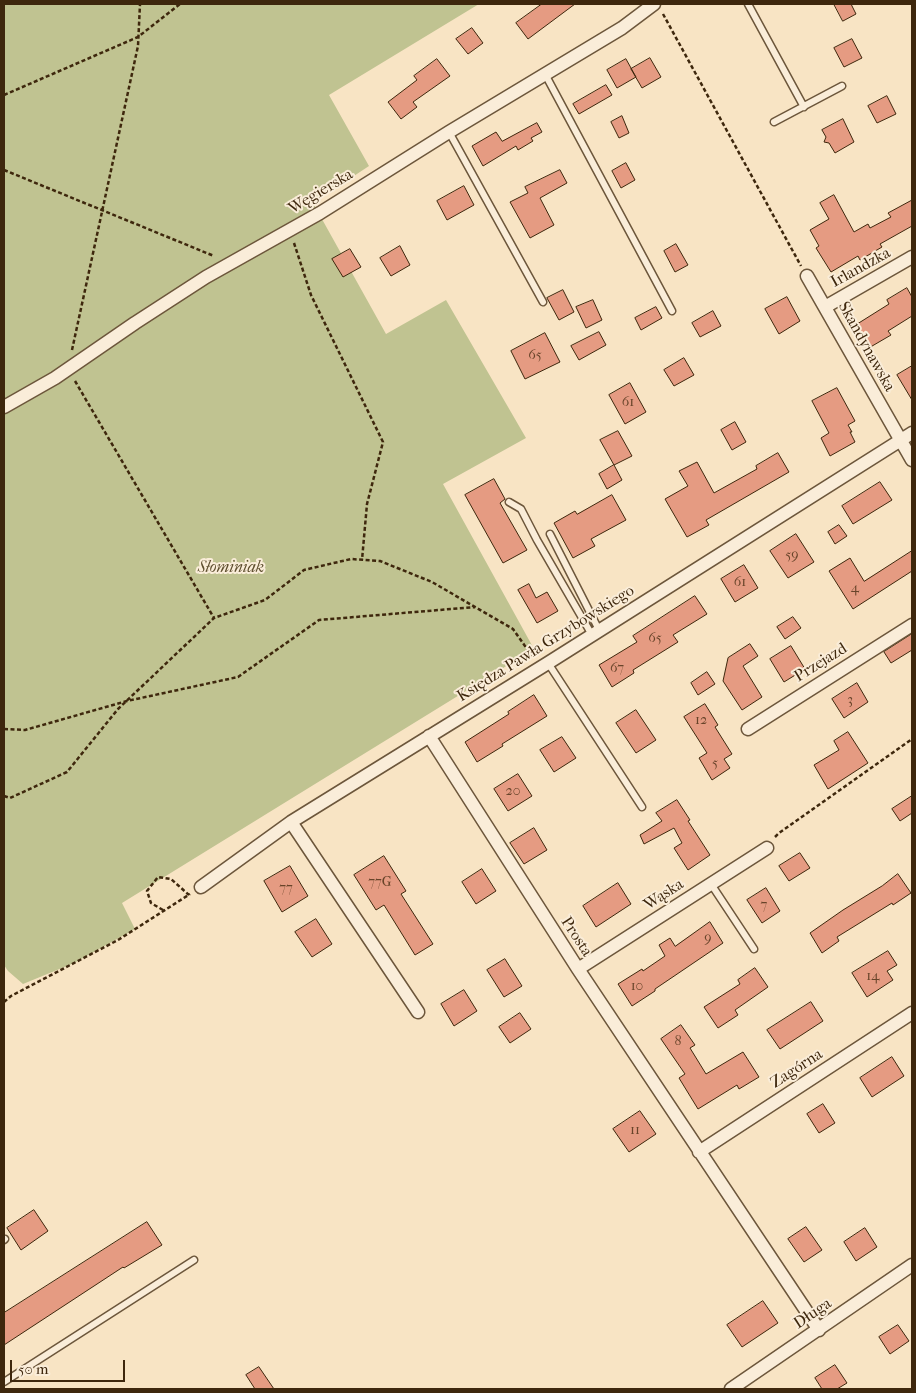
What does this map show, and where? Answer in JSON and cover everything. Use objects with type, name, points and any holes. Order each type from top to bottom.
[{"type":"street","name":"Węgierska","points":[[4,407],[55,378],[206,277],[320,213],[449,132],[658,7]]},
{"type":"street","name":"Irlandzka","points":[[825,306],[912,257]]},
{"type":"street","name":"Skandynawska","points":[[807,276],[912,460]]},
{"type":"street","name":"Księdza Pawła Grzybowskiego","points":[[201,887],[292,822],[912,432]]},
{"type":"street","name":"Przejazd","points":[[748,729],[912,625]]},
{"type":"street","name":"Prosta","points":[[429,736],[578,969],[819,1330]]},
{"type":"street","points":[[292,822],[418,1012]]},
{"type":"street","name":"Wąska","points":[[578,969],[767,848]]},
{"type":"street","name":"Zagórna","points":[[699,1152],[912,1013]]},
{"type":"street","name":"Długa","points":[[731,1389],[912,1265]]},
{"type":"lane","points":[[748,4],[804,107]]},
{"type":"lane","points":[[545,74],[672,311]]},
{"type":"lane","points":[[774,122],[842,86]]},
{"type":"lane","points":[[449,132],[543,302]]},
{"type":"lane","points":[[509,502],[521,509],[537,540],[595,633]]},
{"type":"lane","points":[[550,534],[595,633]]},
{"type":"lane","points":[[544,665],[642,806]]},
{"type":"lane","points":[[711,884],[754,949]]},
{"type":"lane","points":[[4,1382],[194,1260]]},
{"type":"path","points":[[140,4],[136,55],[68,369],[214,618]]},
{"type":"path","points":[[4,94],[138,37],[180,4]]},
{"type":"path","points":[[658,7],[807,276]]},
{"type":"path","points":[[4,170],[231,263]]},
{"type":"path","points":[[290,230],[311,295],[383,442],[367,504],[362,560]]},
{"type":"path","points":[[4,796],[10,798],[67,772],[118,709],[214,618],[265,600],[304,570],[351,560],[380,561],[432,582],[513,629],[544,665]]},
{"type":"path","points":[[4,729],[25,730],[127,700],[238,677],[319,620],[475,607]]},
{"type":"path","points":[[767,848],[779,833],[912,740]]},
{"type":"path","points":[[163,910],[151,903],[147,892],[158,877],[171,879],[189,895]]},
{"type":"path","points":[[4,1002],[11,996],[118,940],[201,887]]},
{"type":"green space","name":"Słominiak","points":[[4,4],[479,4],[329,95],[369,166],[313,203],[386,334],[446,300],[526,438],[443,484],[534,649],[122,903],[135,929],[74,963],[23,984],[4,965]]},
{"type":"building","points":[[542,4],[575,4],[528,39],[516,23]]},
{"type":"building","points":[[834,4],[851,4],[856,14],[843,21]]},
{"type":"building","points":[[472,28],[483,43],[468,54],[456,39]]},
{"type":"building","points":[[852,39],[862,58],[844,67],[834,48]]},
{"type":"building","points":[[650,58],[661,77],[642,88],[631,69]]},
{"type":"building","points":[[437,59],[450,76],[413,102],[417,107],[401,119],[388,102],[417,80],[414,76]]},
{"type":"building","points":[[626,59],[636,77],[617,88],[607,70]]},
{"type":"building","points":[[606,85],[612,95],[579,114],[573,104]]},
{"type":"building","points":[[887,96],[896,114],[877,123],[868,106]]},
{"type":"building","points":[[622,116],[629,133],[619,138],[611,122]]},
{"type":"building","points":[[843,119],[854,142],[835,153],[829,143],[824,142],[826,137],[822,130]]},
{"type":"building","points":[[537,123],[542,132],[531,138],[533,141],[518,150],[516,146],[483,166],[472,146],[496,132],[502,141]]},
{"type":"building","points":[[626,163],[635,180],[621,188],[612,171]]},
{"type":"building","points":[[560,170],[567,183],[540,198],[554,225],[530,238],[510,202],[528,193],[525,187]]},
{"type":"building","points":[[464,186],[474,205],[447,220],[437,201]]},
{"type":"building","points":[[834,195],[854,232],[868,224],[870,228],[891,217],[888,213],[912,200],[912,226],[880,244],[882,247],[860,260],[858,256],[831,272],[816,248],[819,246],[810,230],[829,219],[820,203]]},
{"type":"building","points":[[676,244],[688,265],[675,272],[664,251]]},
{"type":"building","points":[[400,246],[410,265],[391,276],[380,258]]},
{"type":"building","points":[[350,249],[361,267],[343,277],[332,259]]},
{"type":"building","points":[[907,288],[912,297],[912,316],[888,331],[891,335],[867,349],[854,326],[889,304],[887,300]]},
{"type":"building","points":[[563,290],[574,312],[559,320],[547,298]]},
{"type":"building","points":[[787,297],[800,321],[779,334],[765,309]]},
{"type":"building","points":[[593,300],[602,320],[586,328],[576,307]]},
{"type":"building","points":[[656,307],[662,318],[641,330],[635,318]]},
{"type":"building","points":[[713,311],[721,326],[700,337],[692,323]]},
{"type":"building","points":[[599,332],[606,345],[579,360],[571,346]]},
{"type":"building","points":[[545,333],[560,362],[525,379],[511,351]]},
{"type":"building","points":[[684,358],[694,375],[674,386],[664,370]]},
{"type":"building","points":[[912,366],[912,400],[897,375]]},
{"type":"building","points":[[630,383],[646,412],[625,424],[609,395]]},
{"type":"building","points":[[837,388],[855,421],[848,425],[855,442],[830,456],[821,438],[829,433],[812,401]]},
{"type":"building","points":[[735,422],[746,442],[732,450],[721,430]]},
{"type":"building","points":[[618,431],[632,456],[614,465],[600,440]]},
{"type":"building","points":[[778,453],[789,472],[706,520],[709,525],[687,537],[665,499],[688,486],[679,471],[697,462],[714,493],[757,469],[756,466]]},
{"type":"building","points":[[614,465],[622,480],[607,489],[599,474]]},
{"type":"building","points":[[494,479],[505,499],[500,503],[527,550],[503,563],[465,495]]},
{"type":"building","points":[[880,482],[892,500],[853,524],[842,506]]},
{"type":"building","points":[[612,495],[626,520],[591,539],[595,546],[573,558],[554,523],[575,511],[577,514]]},
{"type":"building","points":[[839,525],[847,536],[835,544],[828,532]]},
{"type":"building","points":[[796,534],[814,562],[788,578],[770,551]]},
{"type":"building","points":[[912,551],[912,571],[853,609],[829,571],[850,558],[864,581]]},
{"type":"building","points":[[744,565],[758,588],[735,602],[721,579]]},
{"type":"building","points":[[529,584],[536,598],[547,592],[558,611],[537,623],[518,590]]},
{"type":"building","points":[[695,596],[707,614],[673,635],[678,642],[633,670],[634,673],[612,687],[599,665],[637,642],[633,636]]},
{"type":"building","points":[[793,617],[801,628],[785,639],[777,627]]},
{"type":"building","points":[[912,634],[912,650],[891,663],[884,652]]},
{"type":"building","points":[[750,644],[758,656],[743,666],[762,697],[742,710],[723,681],[728,658]]},
{"type":"building","points":[[791,646],[805,669],[784,682],[770,659]]},
{"type":"building","points":[[707,672],[715,684],[698,695],[691,683]]},
{"type":"building","points":[[857,683],[868,702],[844,718],[832,699]]},
{"type":"building","points":[[534,695],[547,716],[477,762],[465,742],[509,714],[508,712]]},
{"type":"building","points":[[705,704],[718,725],[715,727],[732,754],[724,759],[730,768],[712,780],[699,758],[707,753],[684,717]]},
{"type":"building","points":[[636,710],[656,740],[636,753],[616,723]]},
{"type":"building","points":[[848,732],[868,763],[828,789],[814,765],[839,750],[834,741]]},
{"type":"building","points":[[562,737],[576,758],[554,772],[540,750]]},
{"type":"building","points":[[518,774],[532,796],[508,811],[494,789]]},
{"type":"building","points":[[912,796],[912,813],[900,821],[892,809]]},
{"type":"building","points":[[677,800],[710,855],[688,870],[674,848],[682,843],[674,828],[644,844],[640,835],[662,821],[656,813]]},
{"type":"building","points":[[534,828],[547,850],[524,864],[510,843]]},
{"type":"building","points":[[800,853],[810,868],[789,881],[779,866]]},
{"type":"building","points":[[384,856],[406,891],[401,894],[433,944],[415,955],[384,905],[376,910],[354,875]]},
{"type":"building","points":[[290,866],[308,896],[282,912],[264,881]]},
{"type":"building","points":[[482,869],[496,891],[476,904],[462,882]]},
{"type":"building","points":[[898,874],[911,893],[837,937],[839,941],[822,953],[810,933]]},
{"type":"building","points":[[618,883],[631,904],[596,927],[583,906]]},
{"type":"building","points":[[766,888],[780,911],[762,923],[747,900]]},
{"type":"building","points":[[316,919],[332,944],[312,957],[295,932]]},
{"type":"building","points":[[710,922],[723,943],[632,1006],[618,984],[642,969],[643,971],[665,956],[659,945],[670,938],[675,946]]},
{"type":"building","points":[[888,951],[897,965],[887,971],[893,980],[867,997],[852,973]]},
{"type":"building","points":[[505,959],[522,986],[504,997],[487,970]]},
{"type":"building","points":[[755,968],[768,987],[735,1010],[738,1015],[718,1028],[704,1007],[740,984],[738,980]]},
{"type":"building","points":[[464,990],[477,1011],[454,1026],[441,1004]]},
{"type":"building","points":[[811,1002],[823,1021],[780,1049],[767,1030]]},
{"type":"building","points":[[520,1013],[531,1029],[510,1043],[499,1027]]},
{"type":"building","points":[[681,1025],[695,1045],[690,1048],[706,1074],[743,1052],[759,1077],[739,1089],[737,1085],[698,1109],[679,1078],[685,1074],[661,1039]]},
{"type":"building","points":[[892,1057],[904,1076],[872,1097],[860,1078]]},
{"type":"building","points":[[823,1104],[835,1123],[819,1133],[807,1114]]},
{"type":"building","points":[[640,1111],[656,1134],[629,1152],[613,1129]]},
{"type":"building","points":[[34,1210],[48,1231],[21,1250],[7,1228]]},
{"type":"building","points":[[147,1222],[162,1245],[123,1267],[4,1345],[4,1313]]},
{"type":"building","points":[[806,1227],[822,1250],[804,1262],[788,1239]]},
{"type":"building","points":[[865,1228],[877,1247],[856,1261],[844,1242]]},
{"type":"building","points":[[763,1301],[778,1323],[742,1347],[727,1325]]},
{"type":"building","points":[[898,1325],[909,1341],[890,1354],[879,1337]]},
{"type":"building","points":[[835,1365],[847,1383],[837,1389],[822,1389],[815,1378]]},
{"type":"building","points":[[259,1367],[274,1389],[255,1389],[246,1375]]}]
